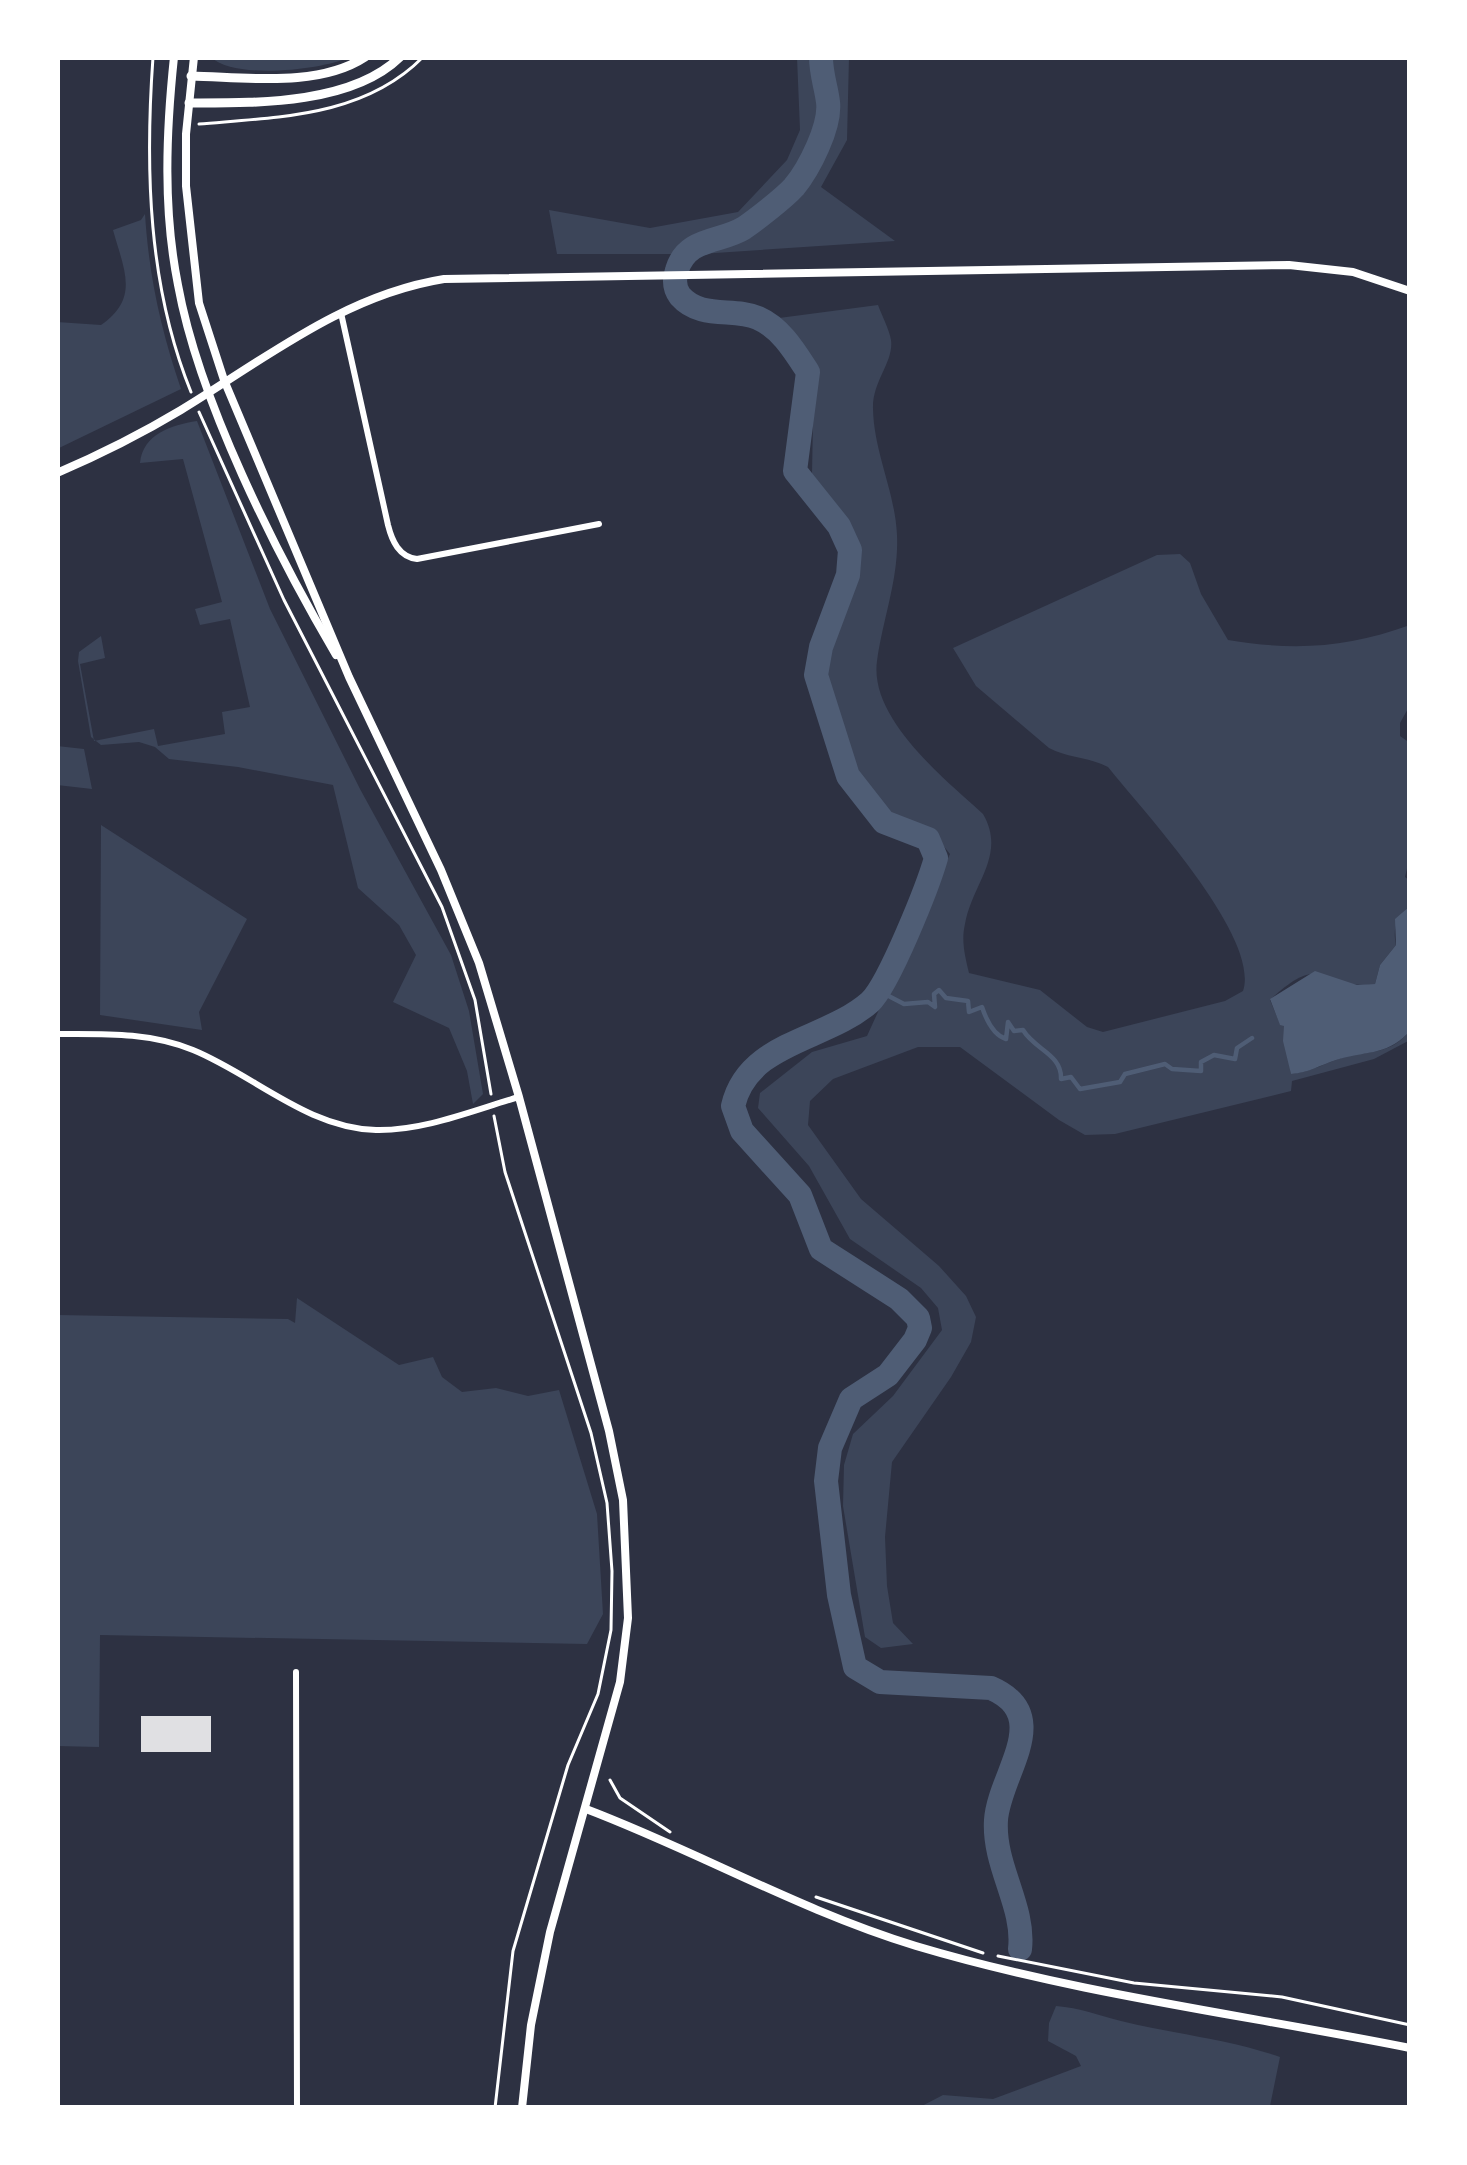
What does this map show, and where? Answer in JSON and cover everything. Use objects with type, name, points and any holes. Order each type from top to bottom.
[{"type":"highway","points":[[191,76],[310,74],[346,67],[365,57]]},
{"type":"highway","points":[[189,103],[344,90],[377,76],[400,57]]},
{"type":"main road","points":[[174,57],[168,180],[184,317],[245,476],[349,677]]},
{"type":"main road","points":[[194,57],[186,186],[200,303],[224,380],[349,677],[464,926],[519,1097],[609,1431],[623,1500],[628,1587],[624,1654],[541,1973],[523,2108]]},
{"type":"main road","points":[[171,90],[191,76]]},
{"type":"main road","points":[[171,90],[189,103]]},
{"type":"main road","points":[[57,473],[121,443],[341,314],[382,294],[437,280],[1289,265],[1353,272],[1410,291]]},
{"type":"main road","points":[[586,1809],[814,1908],[918,1946],[1095,1989],[1410,2048]]},
{"type":"street","points":[[341,314],[392,540],[408,557],[417,560],[599,524]]},
{"type":"street","points":[[57,1034],[128,1034],[175,1043],[252,1079],[311,1115],[357,1128],[396,1129],[519,1097]]},
{"type":"street","points":[[296,1672],[297,2108]]},
{"type":"path","points":[[153,57],[153,235],[164,307],[188,386]]},
{"type":"path","points":[[204,424],[294,620],[442,907],[476,1000],[505,1172],[591,1433],[607,1503],[611,1630],[598,1694],[568,1765],[513,1951],[495,2108]]},
{"type":"path","points":[[610,1780],[630,1807],[682,1839]]},
{"type":"path","points":[[812,1895],[984,1953],[1064,1971],[1134,1983],[1282,1997],[1410,2025]]},
{"type":"shaded area","points":[[211,57],[350,57],[320,66],[258,71],[238,69]]},
{"type":"shaded area","points":[[797,57],[849,57],[847,140],[821,187],[895,241],[700,254],[557,254],[549,210],[650,228],[738,212],[787,160],[800,130]]},
{"type":"shaded area","points":[[145,214],[157,303],[181,389],[57,449],[57,322],[101,325],[113,315],[126,282],[113,230]]},
{"type":"shaded area","points":[[878,305],[891,348],[874,399],[874,425],[893,503],[897,551],[877,661],[878,683],[897,726],[931,766],[983,814],[989,829],[990,856],[964,930],[969,973],[1040,990],[1087,1027],[1103,1032],[1225,1001],[1243,991],[1244,968],[1234,939],[1195,875],[1108,767],[1049,748],[976,686],[953,648],[1157,555],[1180,554],[1190,563],[1201,594],[1228,640],[1320,645],[1364,639],[1410,625],[1410,705],[1400,723],[1400,736],[1410,743],[1410,856],[1405,877],[1410,881],[1410,906],[1397,922],[1396,945],[1380,965],[1375,984],[1358,985],[1314,974],[1288,984],[1270,1000],[1284,1025],[1291,1074],[1390,1047],[1410,1030],[1410,1040],[1374,1059],[1292,1081],[1291,1091],[1115,1134],[1085,1135],[960,1047],[918,1047],[833,1079],[810,1101],[808,1125],[861,1199],[939,1266],[966,1296],[976,1317],[971,1342],[951,1377],[892,1462],[885,1537],[887,1586],[893,1623],[913,1644],[881,1648],[865,1637],[843,1506],[844,1465],[853,1434],[893,1396],[942,1330],[938,1308],[921,1288],[850,1239],[809,1166],[758,1108],[760,1093],[812,1052],[867,1036],[950,854],[937,838],[892,823],[861,784],[833,721],[823,660],[855,552],[851,528],[812,474],[814,365],[779,318]]},
{"type":"shaded area","points":[[197,421],[270,609],[360,789],[451,955],[469,1011],[483,1094],[473,1104],[467,1071],[449,1028],[393,1002],[416,955],[399,925],[358,888],[333,785],[169,759],[139,742],[101,745],[96,741],[154,729],[158,746],[225,734],[222,712],[250,707],[230,619],[200,625],[195,609],[222,602],[183,459],[140,463],[152,438],[168,428]]},
{"type":"shaded area","points":[[101,636],[105,658],[80,664],[94,739],[78,661],[79,652]]},
{"type":"shaded area","points":[[57,746],[84,749],[92,789],[57,785]]},
{"type":"shaded area","points":[[101,825],[247,919],[199,1012],[202,1030],[100,1015]]},
{"type":"shaded area","points":[[1410,906],[1407,1034],[1382,1050],[1291,1074],[1284,1026],[1270,999],[1315,971],[1357,985],[1375,984],[1380,965],[1396,945],[1395,919]]},
{"type":"shaded area","points":[[297,1298],[399,1365],[433,1357],[442,1377],[462,1392],[496,1388],[528,1396],[559,1390],[597,1514],[603,1614],[587,1644],[100,1635],[99,1747],[57,1746],[57,1315],[288,1319],[295,1323]]},
{"type":"shaded area","points":[[1056,2006],[1280,2057],[1270,2106],[918,2108],[943,2095],[993,2099],[1081,2066],[1076,2056],[1048,2041]]},
{"type":"building","points":[[141,1716],[211,1716],[211,1752],[141,1752]]},
{"type":"waterway","points":[[821,57],[828,112],[818,147],[800,179],[744,228],[688,252],[675,283],[680,296],[698,308],[766,322],[787,341],[808,372],[795,471],[839,526],[850,550],[848,575],[821,647],[816,675],[848,776],[884,822],[928,839],[936,858],[897,956],[870,1002],[771,1055],[741,1084],[733,1106],[742,1131],[800,1195],[821,1249],[899,1299],[918,1318],[915,1340],[888,1375],[851,1399],[830,1448],[826,1481],[839,1595],[855,1667],[880,1682],[991,1688],[1010,1700],[1019,1714],[1019,1747],[999,1802],[996,1837],[1018,1917],[1020,1949]]},
{"type":"waterway","points":[[879,991],[904,1004],[928,1002],[935,1007],[934,994],[939,990],[946,998],[968,1001],[969,1012],[982,1007],[997,1034],[1006,1039],[1008,1022],[1014,1031],[1023,1030],[1053,1058],[1061,1079],[1071,1077],[1080,1089],[1120,1082],[1125,1074],[1165,1064],[1201,1071],[1201,1062],[1214,1055],[1235,1059],[1237,1048],[1252,1038]]}]
